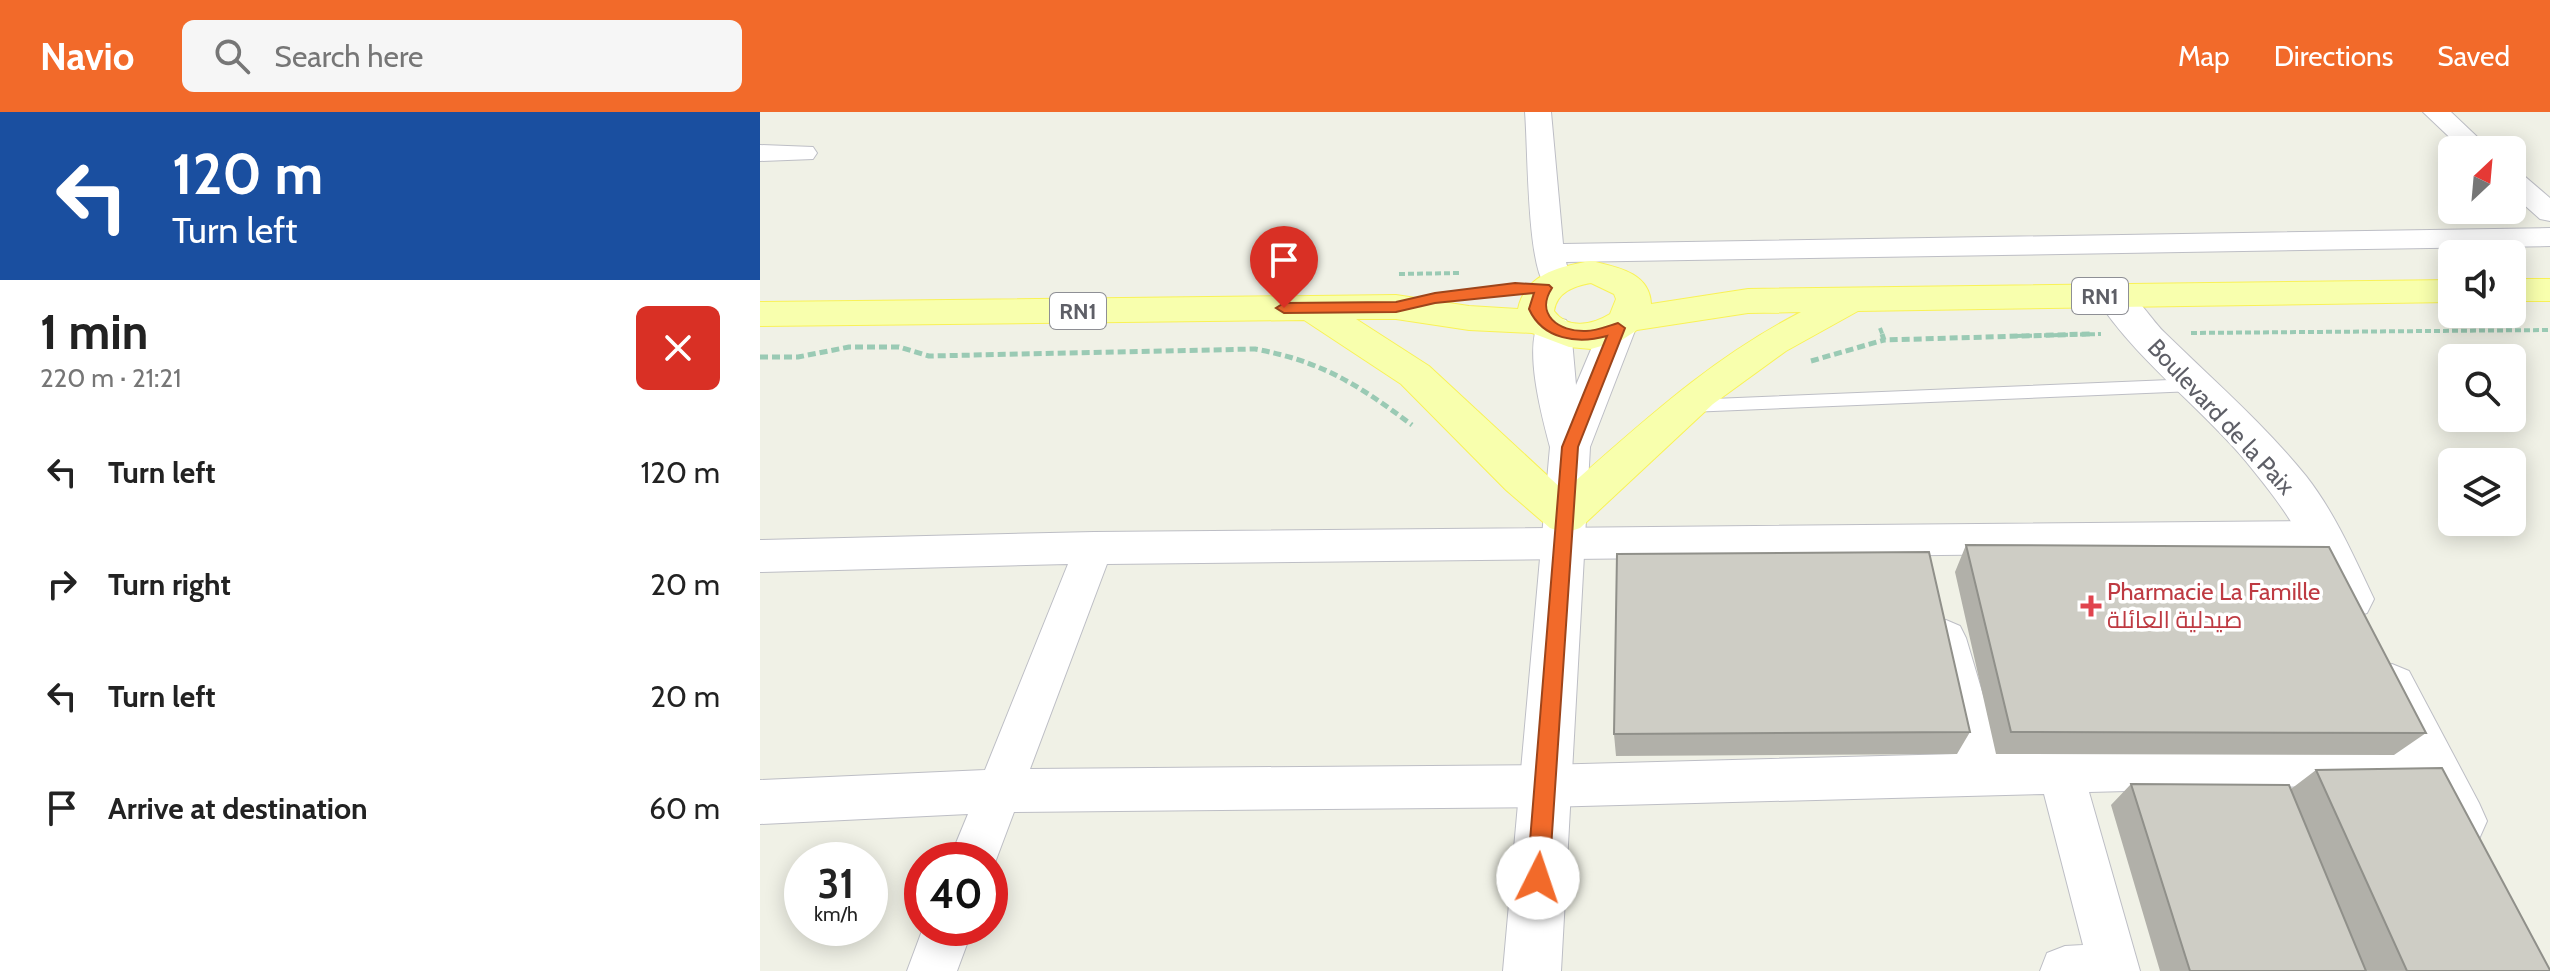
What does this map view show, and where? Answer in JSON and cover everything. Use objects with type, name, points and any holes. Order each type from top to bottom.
[{"type":"main road","name":"RN1","points":[[760,314],[1396,307],[1455,317],[1519,322],[1578,273],[1616,292],[1748,301],[2438,291]]},
{"type":"main road","points":[[2526,290],[2550,290]]},
{"type":"main road","name":"RN1","points":[[1549,294],[1585,337],[1616,292]]},
{"type":"main road","points":[[1312,308],[1415,375],[1521,479],[1564,528],[1685,406],[1773,342],[1853,299]]},
{"type":"street","points":[[1538,112],[1552,367],[1557,405],[1570,447]]},
{"type":"street","points":[[2436,112],[2463,136]]},
{"type":"street","points":[[760,153],[804,153]]},
{"type":"street","points":[[2526,192],[2550,213]]},
{"type":"street","points":[[1532,971],[1570,447],[1616,292],[2550,237]]},
{"type":"street","name":"Boulevard de la Paix","points":[[2112,295],[2143,333],[2283,478],[2322,536],[2428,762],[2481,860]]},
{"type":"street","points":[[760,556],[1094,547],[1564,528],[1919,539],[2322,536]]},
{"type":"street","points":[[1919,539],[1983,772]]},
{"type":"street","points":[[980,842],[1094,547]]},
{"type":"street","points":[[760,802],[998,791],[1544,786],[2428,762]]},
{"type":"street","points":[[2266,768],[2282,811]]},
{"type":"street","points":[[2060,770],[2115,969],[2065,971]]},
{"type":"street","points":[[932,971],[941,946]]},
{"type":"lane","points":[[1685,406],[2194,385]]},
{"type":"path","points":[[1802,364],[1884,340]]},
{"type":"path","points":[[760,357],[798,357],[849,347],[899,347],[929,356],[1255,349],[1328,367],[1348,377],[1414,426],[1460,418]]},
{"type":"building","points":[[1966,545],[2329,547],[2426,733],[2011,732]]},
{"type":"building","points":[[1929,552],[1970,732],[1614,734],[1617,554]]},
{"type":"building","points":[[2442,768],[2550,971],[2407,971],[2316,770]]},
{"type":"building","points":[[2131,784],[2289,785],[2366,971],[2190,971]]},
{"type":"place","name":"Pharmacie La Famille صيدلية العائلة","points":[[2091,606]]},
{"type":"route","points":[[1284,308],[1396,307],[1435,298],[1515,288],[1544,288],[1537,309],[1542,320],[1553,329],[1567,335],[1585,337],[1618,328],[1570,447],[1538,878]]}]
